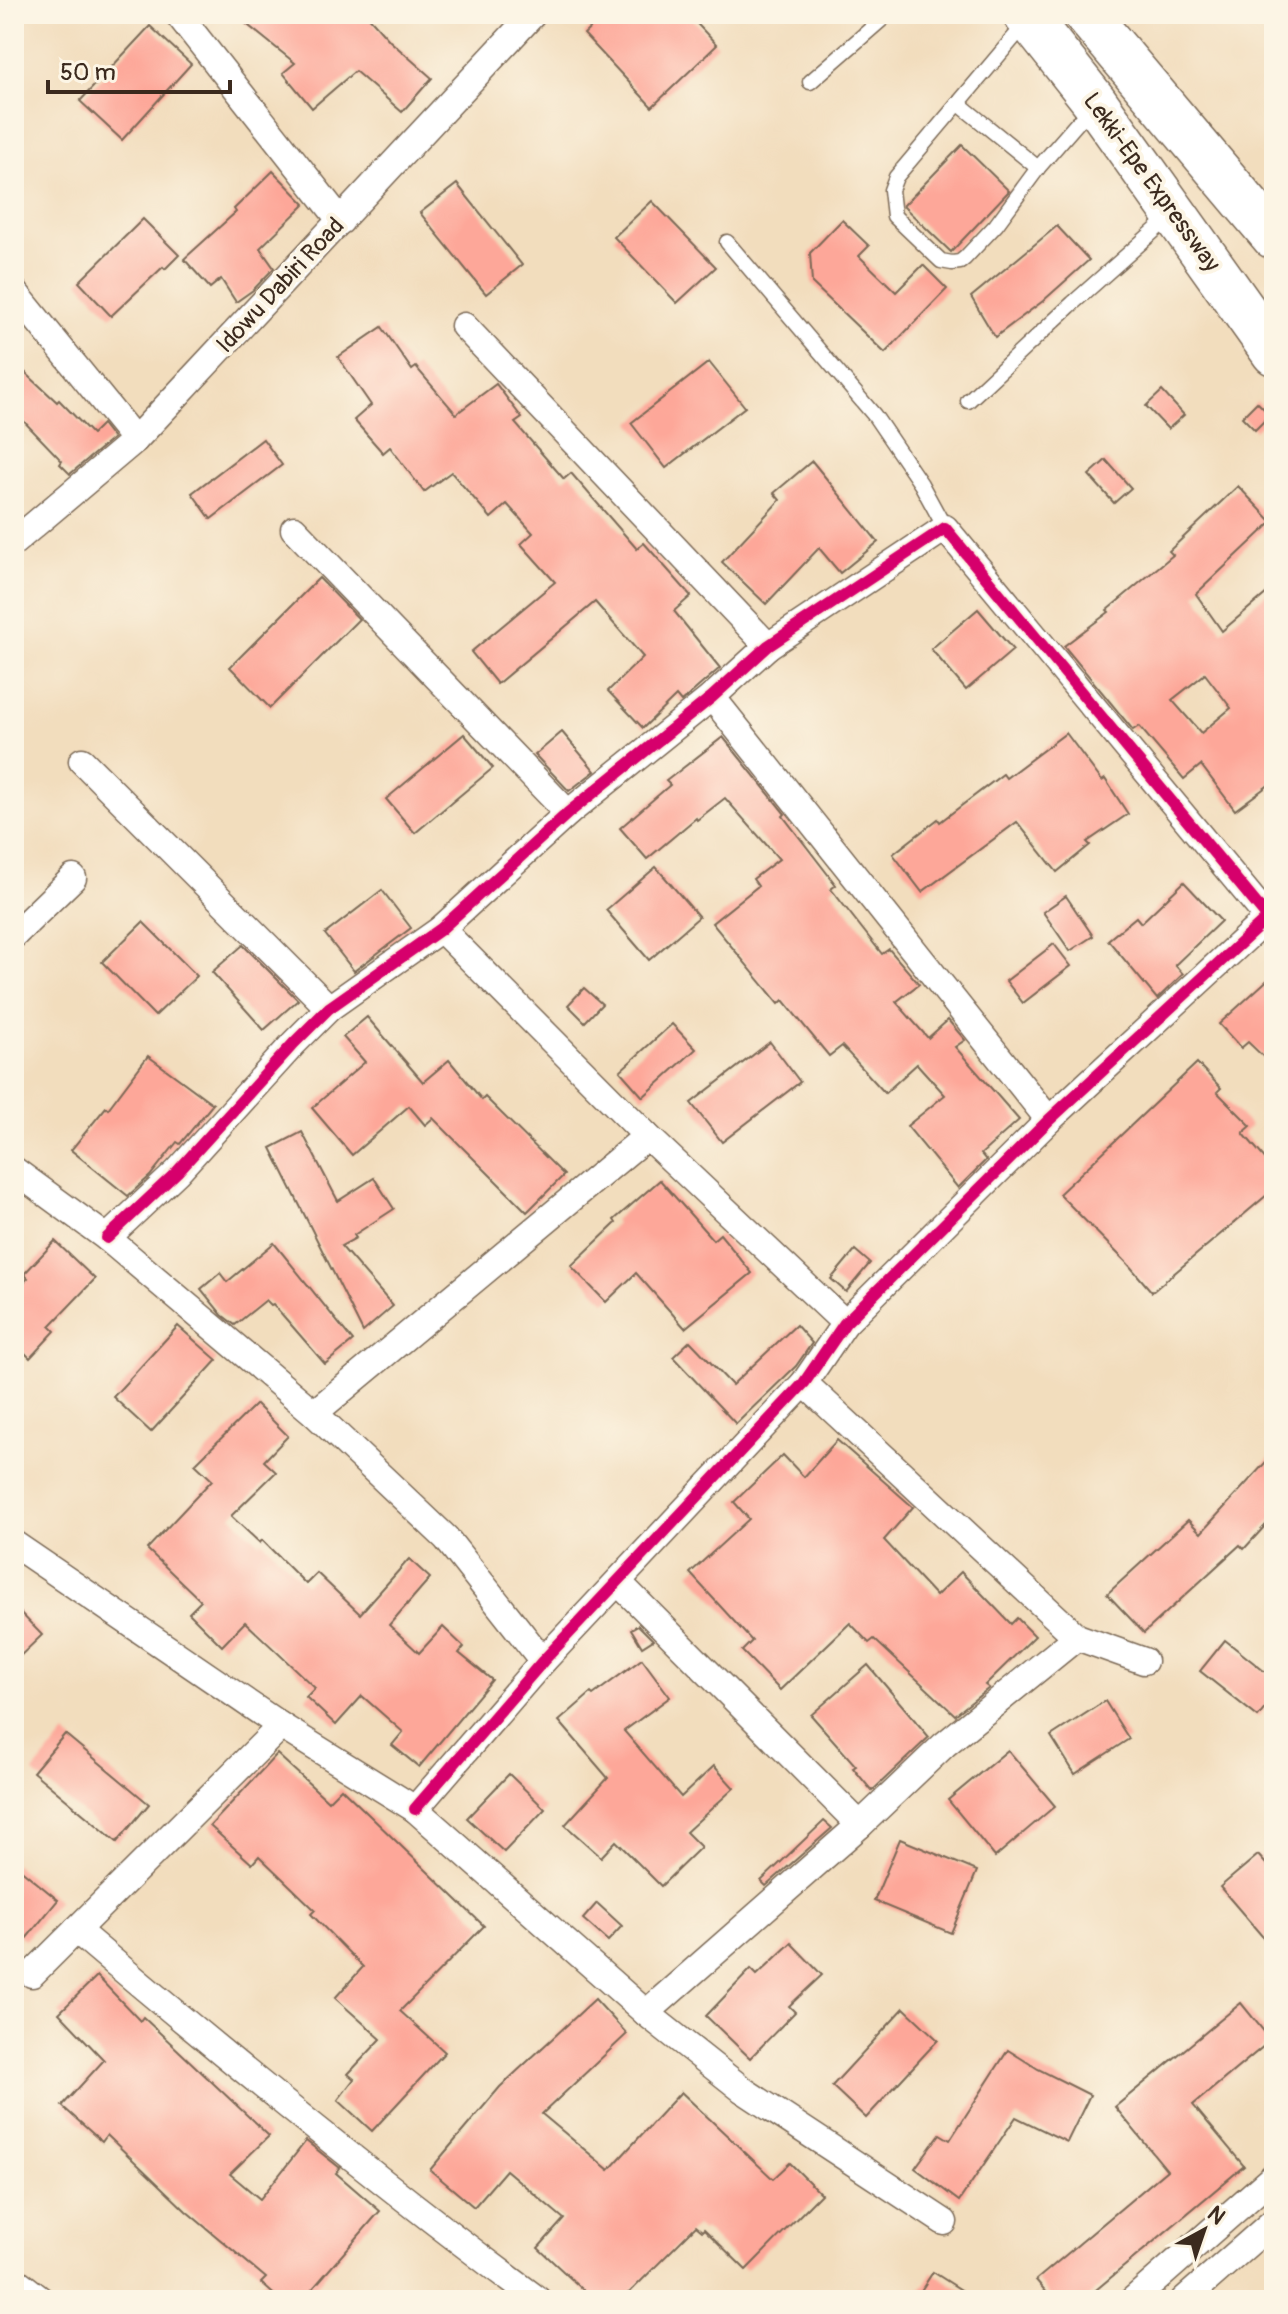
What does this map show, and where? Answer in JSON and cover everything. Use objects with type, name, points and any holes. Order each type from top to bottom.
[{"type":"highway","name":"Lekki-Epe Expressway","points":[[1086,14],[1273,235]]},
{"type":"highway","name":"Lekki-Epe Expressway","points":[[1027,17],[1095,102],[1269,339]]},
{"type":"street","points":[[178,14],[341,221]]},
{"type":"street","name":"Idowu Dabiri Road","points":[[14,542],[135,440],[533,14]]},
{"type":"street","points":[[14,291],[135,440]]},
{"type":"street","points":[[464,326],[768,646]]},
{"type":"street","points":[[107,1238],[177,1172],[329,1008],[441,929],[568,813],[712,697],[768,646],[945,528],[1271,915],[1049,1120],[845,1323],[804,1383],[543,1661],[415,1809]]},
{"type":"street","points":[[294,529],[568,813]]},
{"type":"street","points":[[712,697],[1049,1120]]},
{"type":"street","points":[[82,761],[329,1008]]},
{"type":"street","points":[[14,935],[73,878]]},
{"type":"street","points":[[441,929],[647,1136],[845,1323]]},
{"type":"street","points":[[314,1413],[647,1136]]},
{"type":"street","points":[[14,1170],[107,1238],[314,1413],[446,1538],[543,1661]]},
{"type":"street","points":[[804,1383],[1077,1637],[1144,1661]]},
{"type":"street","points":[[14,1544],[281,1726],[415,1809],[646,2013],[743,2090],[944,2222]]},
{"type":"street","points":[[618,1582],[860,1825]]},
{"type":"street","points":[[646,2013],[860,1825],[944,1745],[1077,1637]]},
{"type":"street","points":[[32,1974],[281,1726]]},
{"type":"street","points":[[76,1930],[247,2075],[430,2221],[538,2300]]},
{"type":"street","points":[[1133,2300],[1274,2176]]},
{"type":"street","points":[[1184,2300],[1274,2221]]},
{"type":"street","points":[[14,2279],[41,2300]]},
{"type":"lane","points":[[810,82],[888,14]]},
{"type":"lane","points":[[1027,17],[896,177],[891,190],[894,216],[941,261],[960,262],[996,225],[1038,168],[1095,102]]},
{"type":"lane","points":[[958,103],[1038,168]]},
{"type":"lane","points":[[968,401],[1175,214]]},
{"type":"lane","points":[[727,242],[874,415],[921,484],[945,528]]},
{"type":"building","points":[[234,14],[366,14],[390,41],[432,78],[402,112],[355,71],[312,108],[283,73],[295,63]]},
{"type":"building","points":[[605,14],[688,14],[717,45],[652,107],[584,34]]},
{"type":"building","points":[[150,26],[191,64],[122,140],[80,101]]},
{"type":"building","points":[[962,145],[1009,191],[951,252],[903,206]]},
{"type":"building","points":[[273,171],[305,204],[260,248],[274,268],[236,302],[221,279],[210,288],[184,259],[236,212],[234,209]]},
{"type":"building","points":[[457,184],[522,265],[486,294],[420,213]]},
{"type":"building","points":[[652,201],[716,267],[677,303],[614,237]]},
{"type":"building","points":[[143,219],[179,255],[111,316],[79,282]]},
{"type":"building","points":[[842,220],[869,246],[859,256],[896,292],[923,265],[947,289],[885,353],[812,283],[810,253]]},
{"type":"building","points":[[1057,226],[1089,260],[1043,301],[995,337],[971,297]]},
{"type":"building","points":[[382,327],[412,370],[416,367],[456,414],[496,384],[522,418],[515,423],[564,479],[571,473],[637,549],[644,543],[691,596],[674,611],[720,668],[681,702],[676,696],[643,728],[608,691],[643,657],[595,602],[497,684],[471,652],[555,582],[521,544],[533,533],[507,504],[491,518],[451,472],[424,492],[390,447],[383,453],[354,420],[371,405],[338,357]]},
{"type":"building","points":[[14,362],[57,402],[59,400],[92,434],[102,424],[113,438],[70,474],[60,464],[62,461],[14,411]]},
{"type":"building","points":[[709,362],[745,407],[666,468],[631,423]]},
{"type":"building","points":[[1162,391],[1184,415],[1168,429],[1146,406]]},
{"type":"building","points":[[1257,402],[1270,415],[1255,430],[1242,417]]},
{"type":"building","points":[[263,439],[282,465],[211,519],[192,493]]},
{"type":"building","points":[[1106,460],[1131,488],[1114,503],[1089,475]]},
{"type":"building","points":[[812,461],[878,542],[840,573],[819,548],[766,604],[722,562],[780,500],[774,493]]},
{"type":"building","points":[[1238,486],[1272,522],[1196,594],[1222,631],[1274,587],[1274,781],[1235,810],[1201,765],[1184,779],[1139,726],[1133,730],[1064,646],[1109,612],[1107,610],[1173,555],[1169,551]],"holes":[[[1205,674],[1231,708],[1201,733],[1172,700]]]},
{"type":"building","points":[[319,578],[359,619],[270,708],[230,667]]},
{"type":"building","points":[[978,609],[1013,650],[966,690],[931,649]]},
{"type":"building","points":[[562,732],[595,771],[569,791],[535,755]]},
{"type":"building","points":[[1066,733],[1102,781],[1105,779],[1128,814],[1087,842],[1090,845],[1057,872],[1017,822],[922,892],[893,854],[938,819],[940,822],[1003,774],[1006,778]]},
{"type":"building","points":[[464,734],[493,768],[415,833],[386,799]]},
{"type":"building","points":[[723,737],[785,814],[783,816],[836,885],[831,889],[882,954],[889,949],[919,984],[896,1002],[928,1038],[948,1020],[965,1040],[955,1047],[1019,1120],[981,1154],[986,1160],[958,1188],[907,1126],[945,1095],[917,1064],[885,1093],[842,1046],[829,1056],[783,1000],[779,1004],[712,923],[758,886],[753,879],[779,859],[725,798],[647,859],[620,828],[670,785],[666,781]]},
{"type":"building","points":[[656,867],[699,917],[649,960],[606,910]]},
{"type":"building","points":[[1184,882],[1221,921],[1175,965],[1183,974],[1157,999],[1108,940],[1136,917],[1141,923]]},
{"type":"building","points":[[382,890],[411,928],[354,971],[325,934]]},
{"type":"building","points":[[1066,896],[1093,936],[1070,951],[1043,912]]},
{"type":"building","points":[[143,922],[197,976],[155,1016],[102,962]]},
{"type":"building","points":[[1054,944],[1071,966],[1023,1003],[1006,981]]},
{"type":"building","points":[[243,945],[298,1000],[264,1030],[212,972]]},
{"type":"building","points":[[1274,974],[1274,1067],[1248,1042],[1241,1048],[1219,1024]]},
{"type":"building","points":[[584,988],[602,1004],[585,1022],[568,1005]]},
{"type":"building","points":[[367,1017],[423,1082],[449,1060],[482,1100],[485,1097],[564,1175],[527,1212],[433,1118],[425,1125],[409,1106],[352,1155],[312,1108],[365,1062],[343,1037]]},
{"type":"building","points":[[672,1024],[696,1049],[643,1097],[620,1071]]},
{"type":"building","points":[[770,1042],[800,1082],[722,1142],[691,1103]]},
{"type":"building","points":[[148,1056],[213,1104],[180,1144],[177,1142],[150,1176],[128,1196],[71,1150],[106,1107],[108,1109]]},
{"type":"building","points":[[1197,1063],[1221,1088],[1217,1092],[1251,1126],[1243,1133],[1274,1169],[1274,1189],[1152,1292],[1059,1194]]},
{"type":"building","points":[[302,1132],[338,1201],[374,1178],[394,1209],[341,1246],[393,1306],[363,1332],[271,1148]]},
{"type":"building","points":[[660,1180],[713,1240],[720,1234],[752,1273],[685,1328],[636,1273],[606,1302],[571,1266],[616,1223],[614,1220]]},
{"type":"building","points":[[55,1241],[95,1279],[50,1326],[55,1331],[30,1358],[14,1342],[14,1292],[28,1278],[24,1274]]},
{"type":"building","points":[[274,1243],[353,1341],[325,1364],[273,1304],[266,1300],[235,1325],[222,1315],[201,1289],[220,1273],[227,1282]]},
{"type":"building","points":[[855,1250],[870,1263],[846,1292],[831,1279]]},
{"type":"building","points":[[796,1325],[812,1343],[796,1366],[736,1424],[673,1357],[690,1341],[732,1385]]},
{"type":"building","points":[[178,1326],[217,1360],[151,1432],[113,1397]]},
{"type":"building","points":[[256,1404],[288,1436],[264,1461],[276,1472],[231,1516],[260,1543],[262,1540],[306,1584],[317,1573],[360,1614],[409,1559],[430,1578],[389,1625],[419,1653],[443,1627],[464,1647],[459,1653],[492,1680],[419,1767],[392,1745],[403,1732],[362,1696],[336,1725],[306,1697],[315,1688],[245,1622],[222,1646],[189,1613],[201,1601],[147,1549],[212,1480],[195,1464]]},
{"type":"building","points":[[837,1440],[913,1507],[884,1540],[936,1596],[961,1572],[1011,1624],[1017,1618],[1035,1636],[985,1685],[989,1688],[955,1715],[874,1639],[869,1643],[850,1623],[780,1690],[742,1651],[752,1641],[690,1573],[749,1519],[734,1502],[783,1455],[804,1477]]},
{"type":"building","points":[[1274,1453],[1274,1516],[1244,1549],[1240,1545],[1144,1633],[1107,1594],[1188,1520],[1201,1533]]},
{"type":"building","points":[[14,1606],[42,1635],[14,1662]]},
{"type":"building","points":[[638,1625],[653,1640],[642,1647],[631,1629]]},
{"type":"building","points":[[1225,1640],[1274,1679],[1274,1697],[1258,1717],[1200,1671]]},
{"type":"building","points":[[642,1659],[670,1697],[624,1731],[681,1797],[714,1766],[734,1788],[686,1832],[701,1847],[661,1886],[616,1841],[601,1857],[565,1825],[608,1778],[559,1721],[591,1693],[593,1695]]},
{"type":"building","points":[[868,1665],[929,1737],[872,1791],[853,1768],[856,1766],[811,1715]]},
{"type":"building","points":[[1105,1701],[1129,1739],[1075,1774],[1051,1736]]},
{"type":"building","points":[[65,1734],[149,1804],[117,1842],[33,1772]]},
{"type":"building","points":[[1008,1750],[1055,1806],[995,1857],[948,1800]]},
{"type":"building","points":[[277,1754],[328,1801],[341,1788],[484,1926],[400,2011],[445,2052],[372,2131],[338,2100],[354,2079],[348,2074],[381,2039],[335,1998],[363,1967],[311,1914],[315,1910],[259,1856],[252,1864],[210,1826]]},
{"type":"building","points":[[509,1774],[545,1809],[504,1852],[467,1818]]},
{"type":"building","points":[[824,1821],[832,1828],[766,1886],[761,1881]]},
{"type":"building","points":[[900,1839],[977,1871],[951,1933],[874,1901]]},
{"type":"building","points":[[1258,1855],[1274,1873],[1274,1950],[1220,1887]]},
{"type":"building","points":[[14,1864],[58,1900],[25,1940],[14,1931]]},
{"type":"building","points":[[597,1903],[622,1926],[608,1941],[583,1919]]},
{"type":"building","points":[[791,1943],[822,1975],[789,2006],[795,2012],[750,2058],[706,2016],[751,1969],[757,1975]]},
{"type":"building","points":[[97,1976],[140,2021],[143,2017],[269,2136],[230,2174],[260,2199],[306,2141],[340,2168],[336,2173],[380,2211],[303,2300],[280,2300],[261,2283],[266,2278],[186,2211],[107,2135],[102,2142],[62,2106],[104,2060],[59,2013]]},
{"type":"building","points":[[595,1999],[627,2034],[542,2114],[609,2170],[681,2092],[773,2179],[790,2163],[821,2194],[746,2270],[704,2229],[702,2231],[696,2226],[622,2300],[594,2300],[538,2248],[564,2219],[506,2170],[474,2207],[430,2170],[500,2087]]},
{"type":"building","points":[[1241,2003],[1271,2040],[1193,2105],[1244,2166],[1084,2300],[1053,2300],[1036,2280],[1167,2170],[1115,2107]]},
{"type":"building","points":[[904,2008],[938,2040],[866,2118],[832,2086]]},
{"type":"building","points":[[1008,2050],[1090,2095],[1067,2142],[1016,2117],[959,2201],[915,2168],[940,2134],[950,2140]]},
{"type":"building","points":[[933,2272],[977,2300],[915,2300]]},
{"type":"cycle path","points":[[107,1238],[177,1172],[329,1008],[441,929],[568,813],[712,697],[768,646],[945,528],[1268,918]]},
{"type":"cycle path","points":[[415,1809],[543,1661],[804,1383],[845,1323],[1049,1120],[1274,912]]}]
